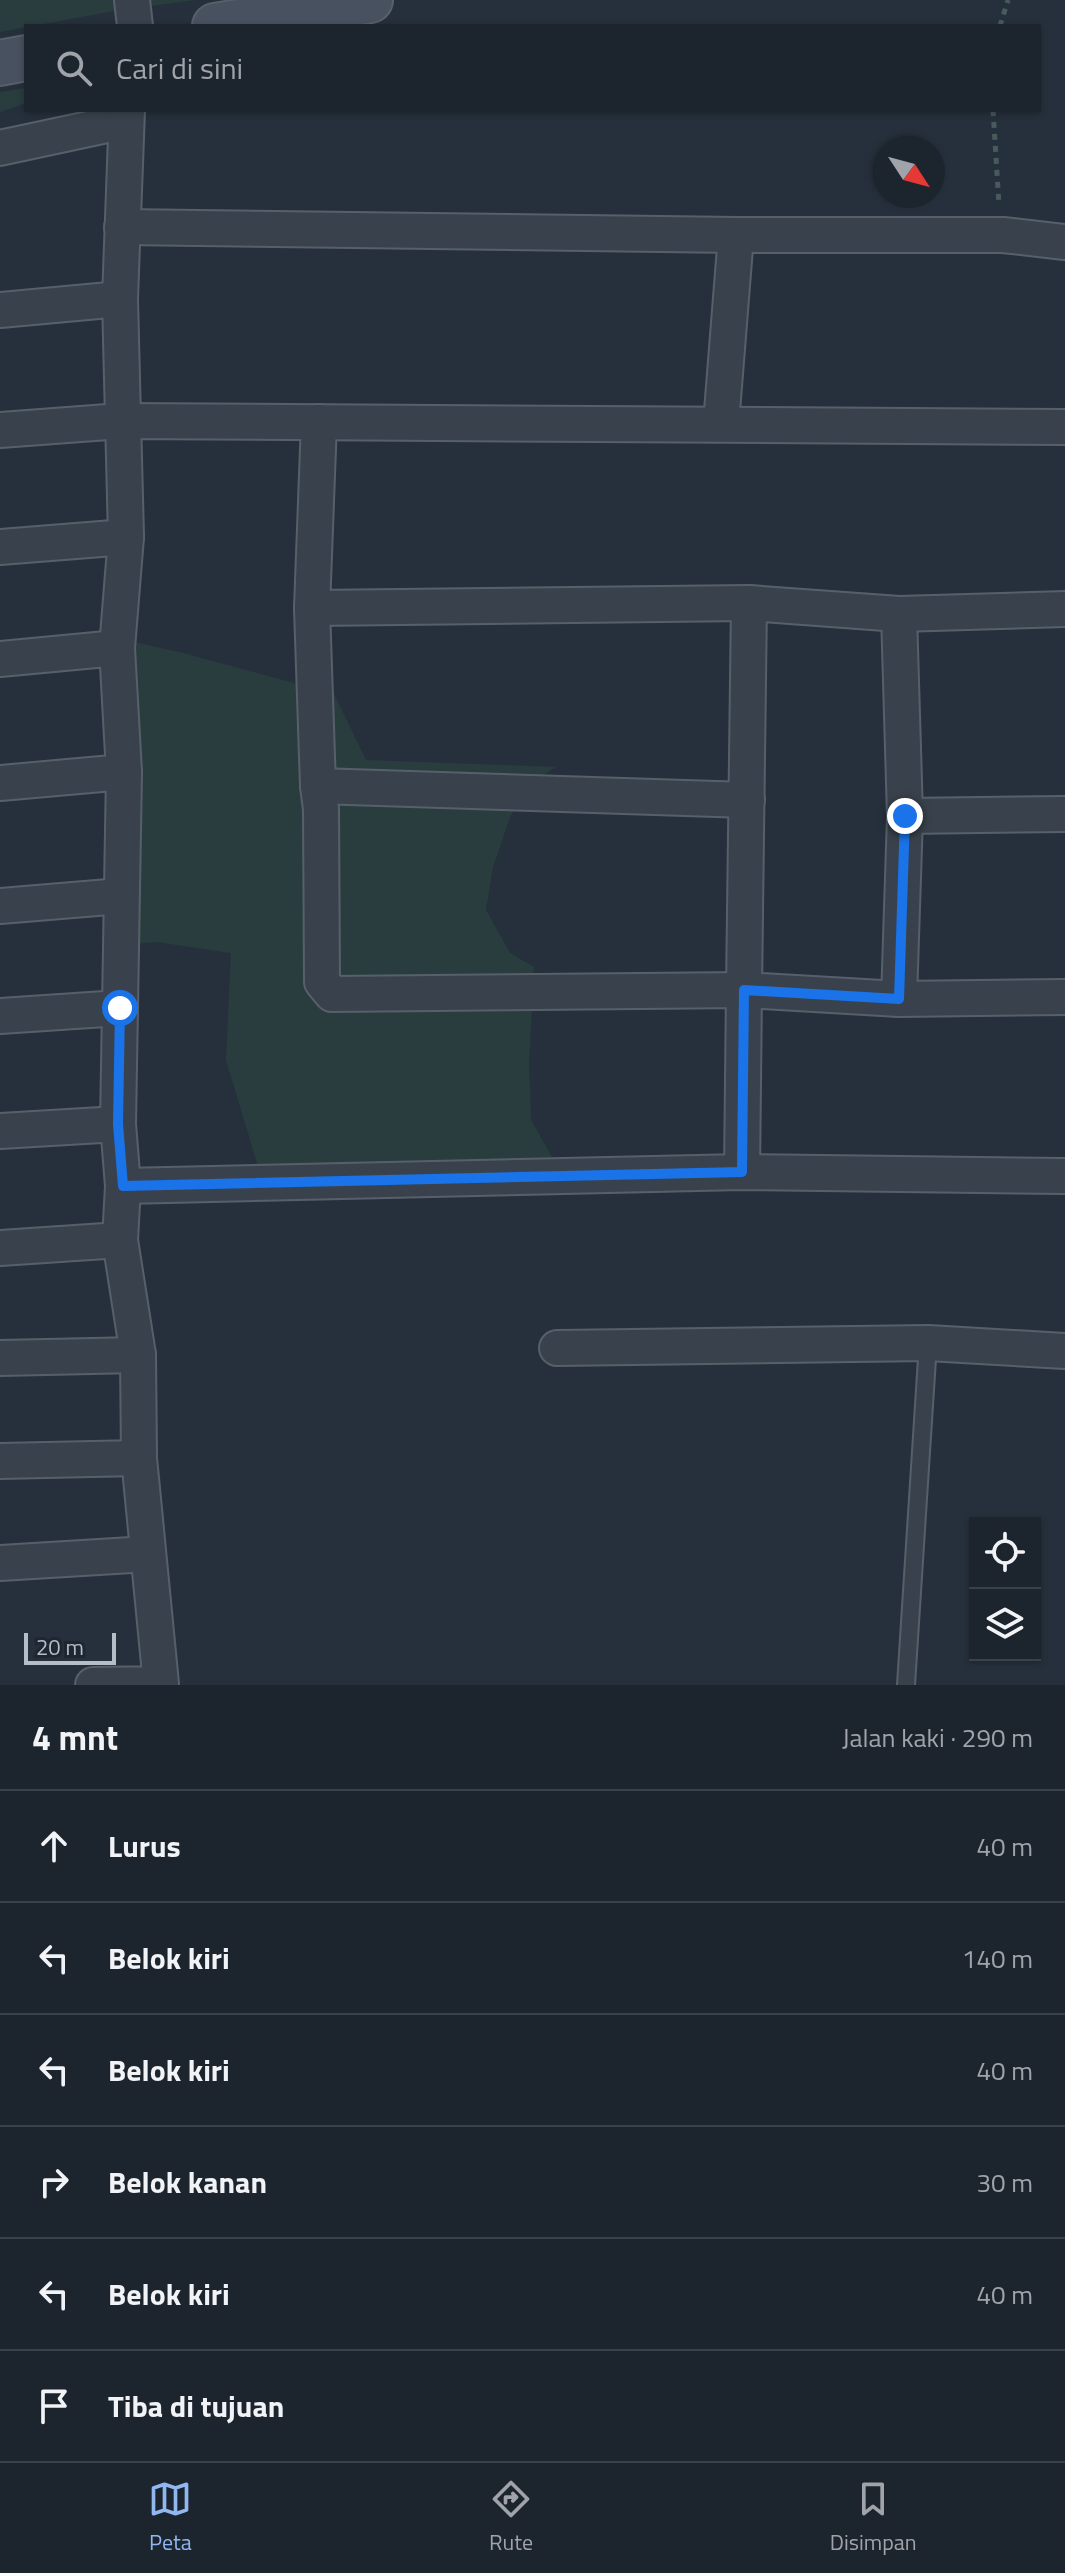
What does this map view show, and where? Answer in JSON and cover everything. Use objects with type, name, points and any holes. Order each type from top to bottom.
[{"type":"main road","points":[[227,24],[370,0]]},
{"type":"main road","points":[[0,63],[24,58]]},
{"type":"street","points":[[132,0],[135,24]]},
{"type":"street","points":[[0,148],[127,116],[120,299],[126,537],[117,648],[124,772],[118,1124],[123,1186],[120,1240],[138,1355],[139,1458],[161,1684],[93,1685]]},
{"type":"street","points":[[122,227],[736,235],[1003,235],[1065,242]]},
{"type":"street","points":[[721,424],[736,235]]},
{"type":"street","points":[[0,310],[120,299]]},
{"type":"street","points":[[0,430],[121,421],[1065,427]]},
{"type":"street","points":[[319,422],[312,608],[321,809],[322,982],[332,994],[744,990],[899,999],[1065,997]]},
{"type":"street","points":[[0,547],[126,537]]},
{"type":"street","points":[[312,608],[749,603],[899,614],[1065,609]]},
{"type":"street","points":[[742,1172],[749,603]]},
{"type":"street","points":[[899,614],[905,816],[899,999]]},
{"type":"street","points":[[0,659],[117,648]]},
{"type":"street","points":[[0,783],[124,772]]},
{"type":"street","points":[[318,786],[747,800]]},
{"type":"street","points":[[905,816],[1065,814]]},
{"type":"street","points":[[0,906],[121,896]]},
{"type":"street","points":[[0,1016],[120,1008]]},
{"type":"street","points":[[0,1131],[118,1124]]},
{"type":"street","points":[[123,1186],[742,1172],[1065,1176]]},
{"type":"street","points":[[0,1248],[120,1240]]},
{"type":"street","points":[[557,1348],[928,1343],[1065,1351]]},
{"type":"street","points":[[0,1358],[138,1355]]},
{"type":"street","points":[[0,1461],[139,1458]]},
{"type":"street","points":[[0,1563],[148,1554]]},
{"type":"lane","points":[[906,1685],[928,1343]]},
{"type":"path","points":[[1001,24],[1008,0]]},
{"type":"path","points":[[993,112],[1003,235]]},
{"type":"green space","points":[[0,0],[195,0],[43,24],[24,24],[24,28],[0,32]]},
{"type":"green space","points":[[24,88],[24,104],[0,112],[0,92]]},
{"type":"green space","points":[[112,637],[334,694],[366,760],[556,767],[532,781],[510,817],[493,867],[486,910],[510,953],[534,967],[529,1063],[531,1120],[552,1157],[372,1171],[260,1173],[226,1060],[231,953],[157,942],[112,946]]},
{"type":"route","points":[[120,1008],[118,1124],[123,1186],[742,1172],[744,990],[899,999],[905,816]]}]
